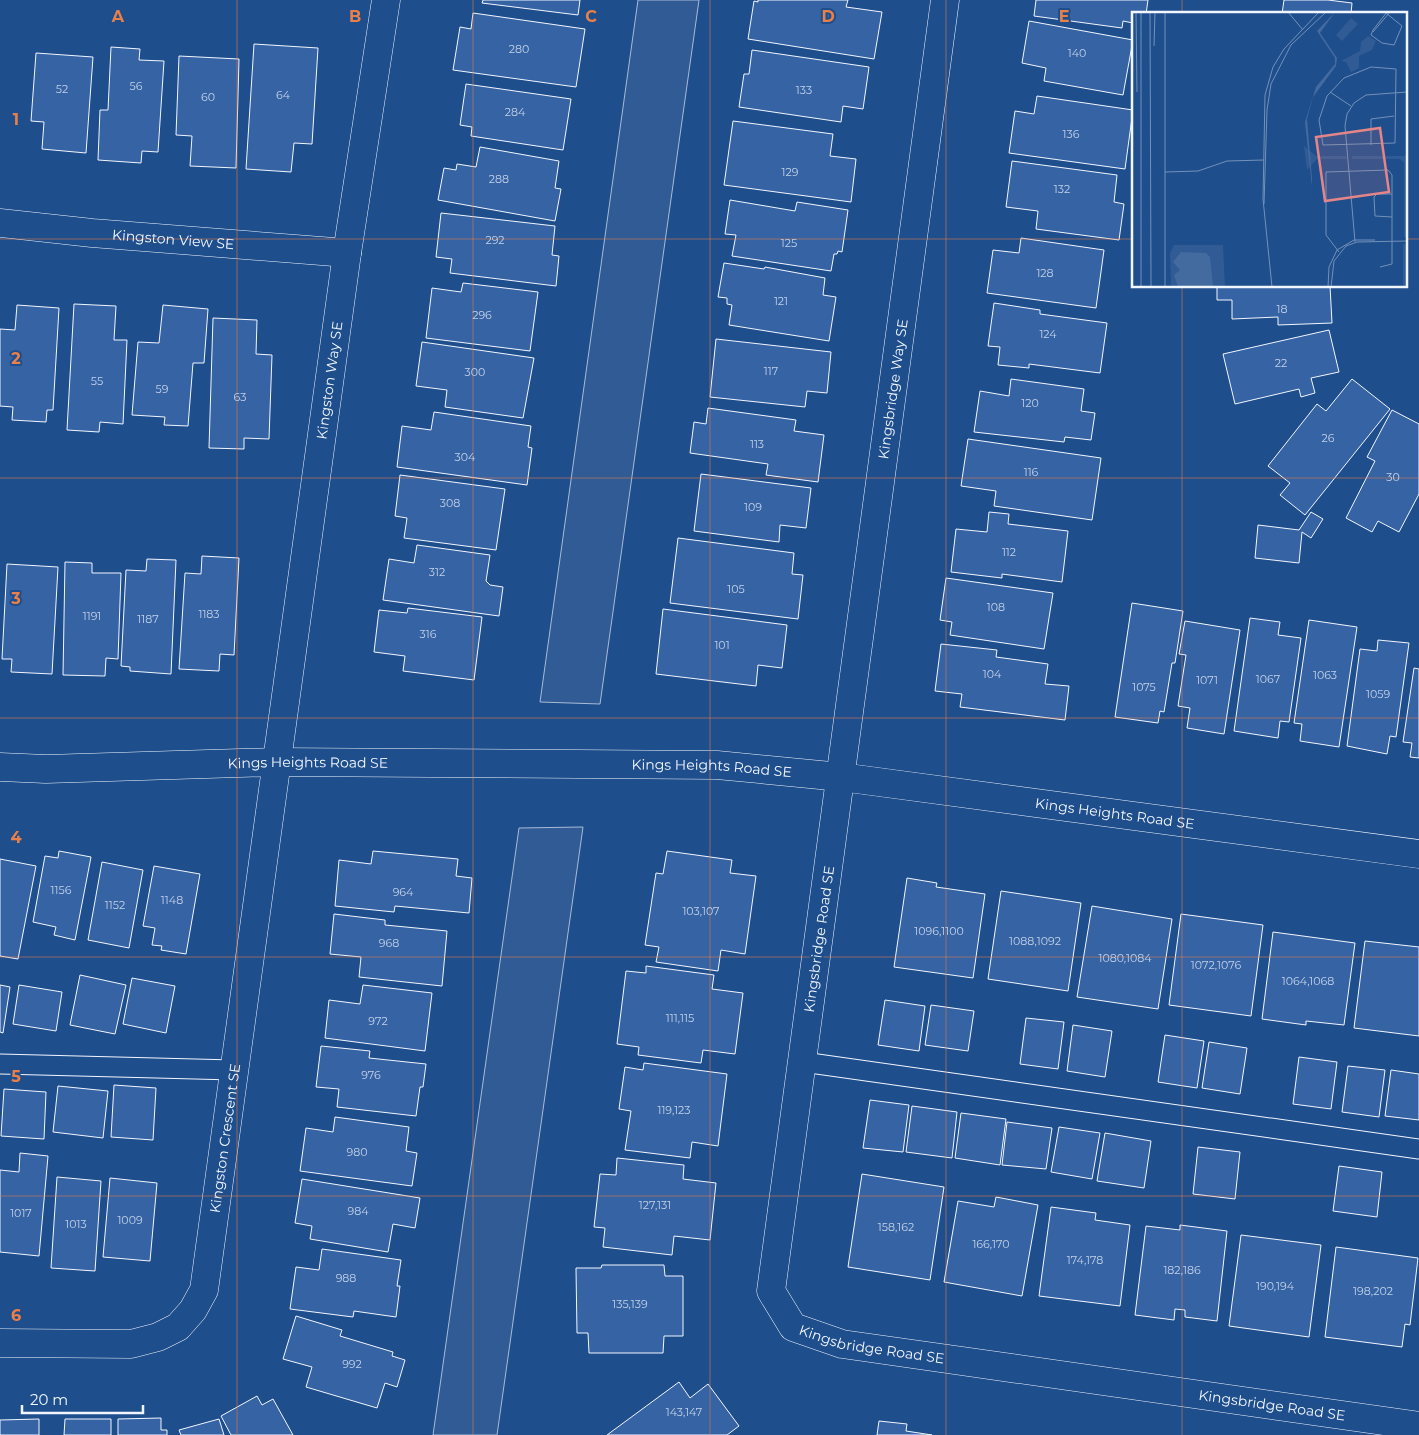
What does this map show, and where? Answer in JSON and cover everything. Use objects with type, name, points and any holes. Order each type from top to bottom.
[{"type":"street","name":"Kingston Way SE","points":[[276,762],[347,253],[386,0]]},
{"type":"street","name":"Kingsbridge Way SE","points":[[841,777],[945,0]]},
{"type":"street","name":"Kingston View SE","points":[[0,223],[92,233],[347,253]]},
{"type":"street","name":"Kings Heights Road SE","points":[[0,767],[46,769],[276,762],[717,765],[841,777],[1419,854]]},
{"type":"street","name":"Kingston Crescent SE","points":[[0,1342],[131,1344],[158,1337],[178,1326],[193,1310],[204,1290],[276,762]]},
{"type":"street","name":"Kingsbridge Road SE","points":[[841,777],[771,1290],[793,1327],[842,1344],[1419,1426]]},
{"type":"lane","points":[[803,1062],[1419,1149]]},
{"type":"lane","points":[[0,1064],[234,1070]]},
{"type":"shaded area","points":[[638,0],[699,0],[600,704],[540,702]]},
{"type":"shaded area","points":[[583,827],[497,1435],[433,1435],[519,828]]},
{"type":"building","points":[[483,0],[580,0],[578,15],[482,3]]},
{"type":"building","points":[[758,0],[848,0],[846,7],[882,12],[874,59],[748,39],[754,1],[758,2]]},
{"type":"building","points":[[1036,0],[1148,0],[1146,12],[1132,12],[1132,23],[1123,21],[1122,28],[1034,16]]},
{"type":"building","points":[[1284,0],[1328,0],[1352,3],[1351,12],[1282,12]]},
{"type":"building","points":[[473,13],[585,29],[576,87],[453,70],[460,27],[471,29]]},
{"type":"building","points":[[1029,21],[1132,40],[1123,95],[1044,81],[1046,68],[1022,63]]},
{"type":"building","points":[[254,44],[318,48],[312,144],[294,143],[291,172],[246,169]]},
{"type":"building","points":[[111,47],[140,49],[139,60],[164,61],[158,152],[142,151],[141,163],[98,160],[100,110],[108,110]]},
{"type":"building","points":[[752,50],[869,67],[863,109],[843,106],[841,122],[739,107],[744,74],[749,74]]},
{"type":"building","points":[[36,53],[93,57],[86,153],[42,149],[44,122],[31,121]]},
{"type":"building","points":[[179,56],[239,59],[236,168],[190,166],[192,136],[176,135]]},
{"type":"building","points":[[466,84],[571,99],[563,150],[471,136],[472,127],[460,125]]},
{"type":"building","points":[[1037,96],[1132,110],[1125,169],[1009,153],[1015,111],[1034,114]]},
{"type":"building","points":[[733,121],[833,134],[830,156],[856,159],[851,202],[724,185]]},
{"type":"building","points":[[480,147],[559,161],[555,188],[561,189],[555,221],[438,200],[444,168],[456,170],[457,164],[476,167]]},
{"type":"building","points":[[1012,161],[1117,175],[1114,202],[1124,204],[1119,240],[1036,229],[1038,211],[1006,207]]},
{"type":"building","points":[[730,200],[795,211],[797,202],[848,210],[842,252],[838,251],[837,254],[834,254],[831,271],[732,256],[736,235],[725,234]]},
{"type":"building","points":[[441,213],[555,226],[552,255],[559,256],[556,286],[450,273],[452,259],[436,257]]},
{"type":"building","points":[[1021,238],[1104,250],[1096,308],[987,293],[993,250],[1019,253]]},
{"type":"building","points":[[724,263],[764,269],[765,267],[825,278],[823,295],[836,297],[829,341],[729,325],[732,305],[727,304],[727,298],[718,297]]},
{"type":"building","points":[[463,283],[538,292],[530,351],[426,338],[432,288],[461,292]]},
{"type":"building","points":[[1217,288],[1330,288],[1332,323],[1278,325],[1278,317],[1232,319],[1232,300],[1217,300]]},
{"type":"building","points":[[994,303],[1040,310],[1040,314],[1107,323],[1100,373],[1029,364],[1029,368],[998,365],[1000,347],[988,346]]},
{"type":"building","points":[[74,304],[116,306],[114,340],[127,340],[123,424],[100,422],[99,432],[67,430]]},
{"type":"building","points":[[17,305],[59,308],[53,410],[47,410],[46,422],[12,420],[13,407],[0,406],[0,329],[15,330]]},
{"type":"building","points":[[163,305],[208,309],[204,363],[193,363],[188,426],[164,425],[165,417],[132,415],[138,342],[159,343]]},
{"type":"building","points":[[213,318],[257,320],[256,354],[272,355],[269,439],[244,438],[244,449],[209,448]]},
{"type":"building","points":[[1329,330],[1339,372],[1311,378],[1315,393],[1301,397],[1299,389],[1235,404],[1223,354]]},
{"type":"building","points":[[716,339],[831,352],[827,393],[807,391],[805,407],[710,397]]},
{"type":"building","points":[[422,342],[534,358],[523,418],[445,407],[447,390],[416,386]]},
{"type":"building","points":[[1011,379],[1084,389],[1081,411],[1095,413],[1091,440],[1065,437],[1064,442],[974,432],[980,391],[1009,396]]},
{"type":"building","points":[[1352,379],[1390,409],[1305,515],[1280,495],[1290,483],[1268,466],[1317,404],[1326,411]]},
{"type":"building","points":[[708,408],[796,420],[794,431],[824,435],[818,482],[766,475],[768,464],[690,453],[694,422],[706,424]]},
{"type":"building","points":[[1392,410],[1419,424],[1419,494],[1399,532],[1378,521],[1372,532],[1346,518],[1375,461],[1367,457]]},
{"type":"building","points":[[434,412],[531,426],[528,447],[532,448],[527,485],[397,467],[402,426],[431,430]]},
{"type":"building","points":[[968,439],[1101,458],[1092,520],[994,506],[996,491],[961,486]]},
{"type":"building","points":[[701,474],[811,488],[806,528],[780,525],[779,542],[694,531]]},
{"type":"building","points":[[400,475],[505,489],[496,550],[404,538],[407,518],[395,516]]},
{"type":"building","points":[[989,512],[1009,514],[1008,524],[1068,531],[1062,582],[1002,574],[1002,578],[951,572],[956,529],[987,532]]},
{"type":"building","points":[[1311,512],[1323,519],[1311,538],[1302,532],[1299,563],[1255,558],[1258,525],[1299,530]]},
{"type":"building","points":[[678,538],[794,553],[792,574],[803,575],[798,619],[670,603]]},
{"type":"building","points":[[417,545],[490,555],[486,581],[490,585],[503,587],[499,616],[383,600],[389,559],[414,563]]},
{"type":"building","points":[[202,556],[239,558],[234,655],[220,654],[219,671],[179,669],[185,573],[201,574]]},
{"type":"building","points":[[147,559],[176,560],[171,674],[130,671],[130,667],[121,666],[126,570],[146,571]]},
{"type":"building","points":[[65,562],[92,563],[92,573],[121,573],[118,659],[106,658],[105,676],[63,675]]},
{"type":"building","points":[[7,564],[58,567],[52,674],[11,672],[12,659],[2,659]]},
{"type":"building","points":[[946,578],[1053,593],[1044,649],[950,635],[952,622],[940,620]]},
{"type":"building","points":[[1132,603],[1183,611],[1175,663],[1172,663],[1164,712],[1160,711],[1158,723],[1115,717]]},
{"type":"building","points":[[408,608],[482,617],[474,680],[403,671],[405,656],[374,652],[379,610],[407,613]]},
{"type":"building","points":[[663,609],[787,625],[782,668],[758,665],[756,686],[656,674]]},
{"type":"building","points":[[1250,618],[1280,622],[1278,635],[1301,638],[1289,722],[1280,721],[1278,738],[1234,731]]},
{"type":"building","points":[[1309,620],[1357,627],[1339,747],[1300,741],[1302,724],[1294,723]]},
{"type":"building","points":[[1185,621],[1240,630],[1224,734],[1187,728],[1190,708],[1178,706],[1186,655],[1179,654]]},
{"type":"building","points":[[1378,640],[1409,643],[1396,737],[1390,736],[1387,754],[1347,746],[1360,649],[1377,651]]},
{"type":"building","points":[[941,644],[997,650],[996,657],[1048,664],[1045,684],[1069,686],[1065,720],[960,707],[962,694],[935,691]]},
{"type":"building","points":[[1414,668],[1419,669],[1419,758],[1410,757],[1412,743],[1403,742]]},
{"type":"building","points":[[59,851],[91,857],[75,940],[54,935],[56,927],[33,922],[45,856],[58,858]]},
{"type":"building","points":[[373,851],[458,859],[456,876],[472,878],[469,913],[395,906],[394,912],[335,906],[339,860],[371,864]]},
{"type":"building","points":[[667,851],[732,860],[730,873],[756,876],[745,954],[721,950],[718,971],[656,962],[659,947],[645,945],[656,873],[663,874]]},
{"type":"building","points":[[0,859],[36,866],[18,959],[0,956]]},
{"type":"building","points":[[102,862],[143,870],[129,948],[88,940]]},
{"type":"building","points":[[154,866],[200,874],[186,954],[161,950],[162,946],[152,945],[155,928],[143,926]]},
{"type":"building","points":[[907,878],[937,883],[936,887],[985,894],[973,978],[894,967]]},
{"type":"building","points":[[1001,891],[1081,903],[1068,991],[988,979]]},
{"type":"building","points":[[1092,906],[1172,919],[1158,1009],[1077,997]]},
{"type":"building","points":[[334,914],[385,920],[385,925],[447,931],[442,986],[359,977],[361,957],[330,954]]},
{"type":"building","points":[[1181,914],[1263,925],[1251,1016],[1169,1005]]},
{"type":"building","points":[[1273,932],[1355,943],[1344,1025],[1306,1021],[1306,1025],[1262,1019]]},
{"type":"building","points":[[1365,941],[1419,947],[1419,1036],[1354,1028]]},
{"type":"building","points":[[646,966],[714,975],[712,989],[743,993],[735,1054],[703,1050],[701,1063],[638,1055],[639,1047],[617,1044],[626,971],[646,973]]},
{"type":"building","points":[[80,975],[126,985],[115,1034],[70,1025]]},
{"type":"building","points":[[132,978],[175,986],[166,1033],[123,1024]]},
{"type":"building","points":[[0,985],[10,987],[3,1033],[0,1032]]},
{"type":"building","points":[[19,985],[62,992],[56,1031],[13,1024]]},
{"type":"building","points":[[363,985],[432,993],[425,1051],[325,1038],[329,1000],[360,1004]]},
{"type":"building","points":[[885,1000],[925,1006],[919,1051],[878,1045]]},
{"type":"building","points":[[931,1005],[974,1011],[968,1051],[925,1045]]},
{"type":"building","points":[[1026,1018],[1064,1022],[1058,1069],[1020,1064]]},
{"type":"building","points":[[1073,1025],[1112,1031],[1105,1077],[1067,1071]]},
{"type":"building","points":[[1165,1035],[1204,1041],[1197,1088],[1158,1082]]},
{"type":"building","points":[[1209,1042],[1247,1048],[1240,1094],[1202,1088]]},
{"type":"building","points":[[321,1046],[370,1051],[369,1058],[426,1064],[423,1087],[420,1087],[416,1116],[337,1107],[339,1089],[316,1087]]},
{"type":"building","points":[[1299,1057],[1337,1062],[1331,1109],[1293,1104]]},
{"type":"building","points":[[644,1063],[727,1074],[718,1146],[692,1142],[690,1158],[625,1150],[631,1111],[619,1109],[625,1067],[643,1070]]},
{"type":"building","points":[[1348,1066],[1385,1070],[1379,1117],[1342,1112]]},
{"type":"building","points":[[1391,1070],[1419,1074],[1419,1120],[1385,1116]]},
{"type":"building","points":[[114,1085],[156,1088],[153,1140],[111,1137]]},
{"type":"building","points":[[58,1086],[108,1091],[103,1138],[53,1132]]},
{"type":"building","points":[[4,1089],[46,1092],[44,1139],[1,1136]]},
{"type":"building","points":[[870,1100],[909,1105],[903,1152],[863,1148]]},
{"type":"building","points":[[912,1106],[957,1112],[952,1158],[906,1152]]},
{"type":"building","points":[[961,1113],[1006,1119],[1000,1165],[955,1158]]},
{"type":"building","points":[[335,1117],[409,1127],[406,1151],[417,1153],[412,1186],[300,1171],[306,1128],[333,1132]]},
{"type":"building","points":[[1007,1122],[1052,1128],[1046,1169],[1002,1165]]},
{"type":"building","points":[[1059,1127],[1100,1133],[1092,1179],[1051,1172]]},
{"type":"building","points":[[1105,1133],[1151,1141],[1144,1188],[1097,1181]]},
{"type":"building","points":[[1198,1147],[1240,1152],[1235,1199],[1193,1194]]},
{"type":"building","points":[[20,1153],[48,1156],[39,1256],[0,1252],[0,1170],[19,1172]]},
{"type":"building","points":[[617,1158],[684,1165],[683,1179],[716,1183],[710,1240],[674,1236],[672,1255],[603,1247],[605,1228],[594,1227],[600,1174],[616,1175]]},
{"type":"building","points":[[1339,1166],[1382,1172],[1377,1217],[1333,1211]]},
{"type":"building","points":[[862,1174],[944,1187],[930,1280],[848,1267]]},
{"type":"building","points":[[57,1177],[101,1181],[95,1271],[51,1268]]},
{"type":"building","points":[[110,1178],[157,1183],[150,1261],[103,1257]]},
{"type":"building","points":[[302,1179],[420,1198],[415,1228],[393,1224],[388,1252],[310,1239],[312,1226],[295,1223]]},
{"type":"building","points":[[996,1197],[1038,1205],[1022,1296],[944,1282],[958,1201],[994,1207]]},
{"type":"building","points":[[1051,1207],[1096,1213],[1095,1220],[1130,1225],[1120,1306],[1039,1296]]},
{"type":"building","points":[[1180,1225],[1227,1231],[1217,1321],[1185,1317],[1185,1310],[1175,1309],[1174,1320],[1135,1315],[1146,1226],[1180,1230]]},
{"type":"building","points":[[1241,1235],[1321,1245],[1309,1337],[1229,1326]]},
{"type":"building","points":[[1336,1247],[1418,1258],[1410,1325],[1405,1324],[1402,1347],[1325,1337]]},
{"type":"building","points":[[322,1249],[401,1260],[397,1286],[400,1286],[396,1317],[354,1311],[353,1317],[290,1309],[296,1267],[319,1270]]},
{"type":"building","points":[[602,1265],[664,1265],[665,1276],[683,1276],[683,1336],[664,1336],[663,1353],[589,1353],[588,1333],[577,1333],[576,1268],[601,1268]]},
{"type":"building","points":[[296,1316],[342,1330],[340,1336],[393,1352],[392,1356],[405,1360],[397,1387],[385,1383],[377,1408],[306,1387],[312,1367],[283,1359]]},
{"type":"building","points":[[679,1382],[690,1398],[708,1384],[739,1426],[727,1435],[607,1435]]},
{"type":"building","points":[[257,1396],[262,1405],[273,1399],[293,1435],[231,1435],[221,1416]]},
{"type":"building","points":[[161,1418],[161,1430],[167,1430],[167,1435],[118,1435],[118,1419]]},
{"type":"building","points":[[39,1419],[39,1435],[0,1435],[0,1420]]},
{"type":"building","points":[[65,1419],[111,1419],[111,1435],[64,1435]]},
{"type":"building","points":[[219,1419],[224,1435],[181,1435],[179,1430]]},
{"type":"building","points":[[879,1421],[907,1424],[906,1431],[932,1435],[877,1435]]}]
